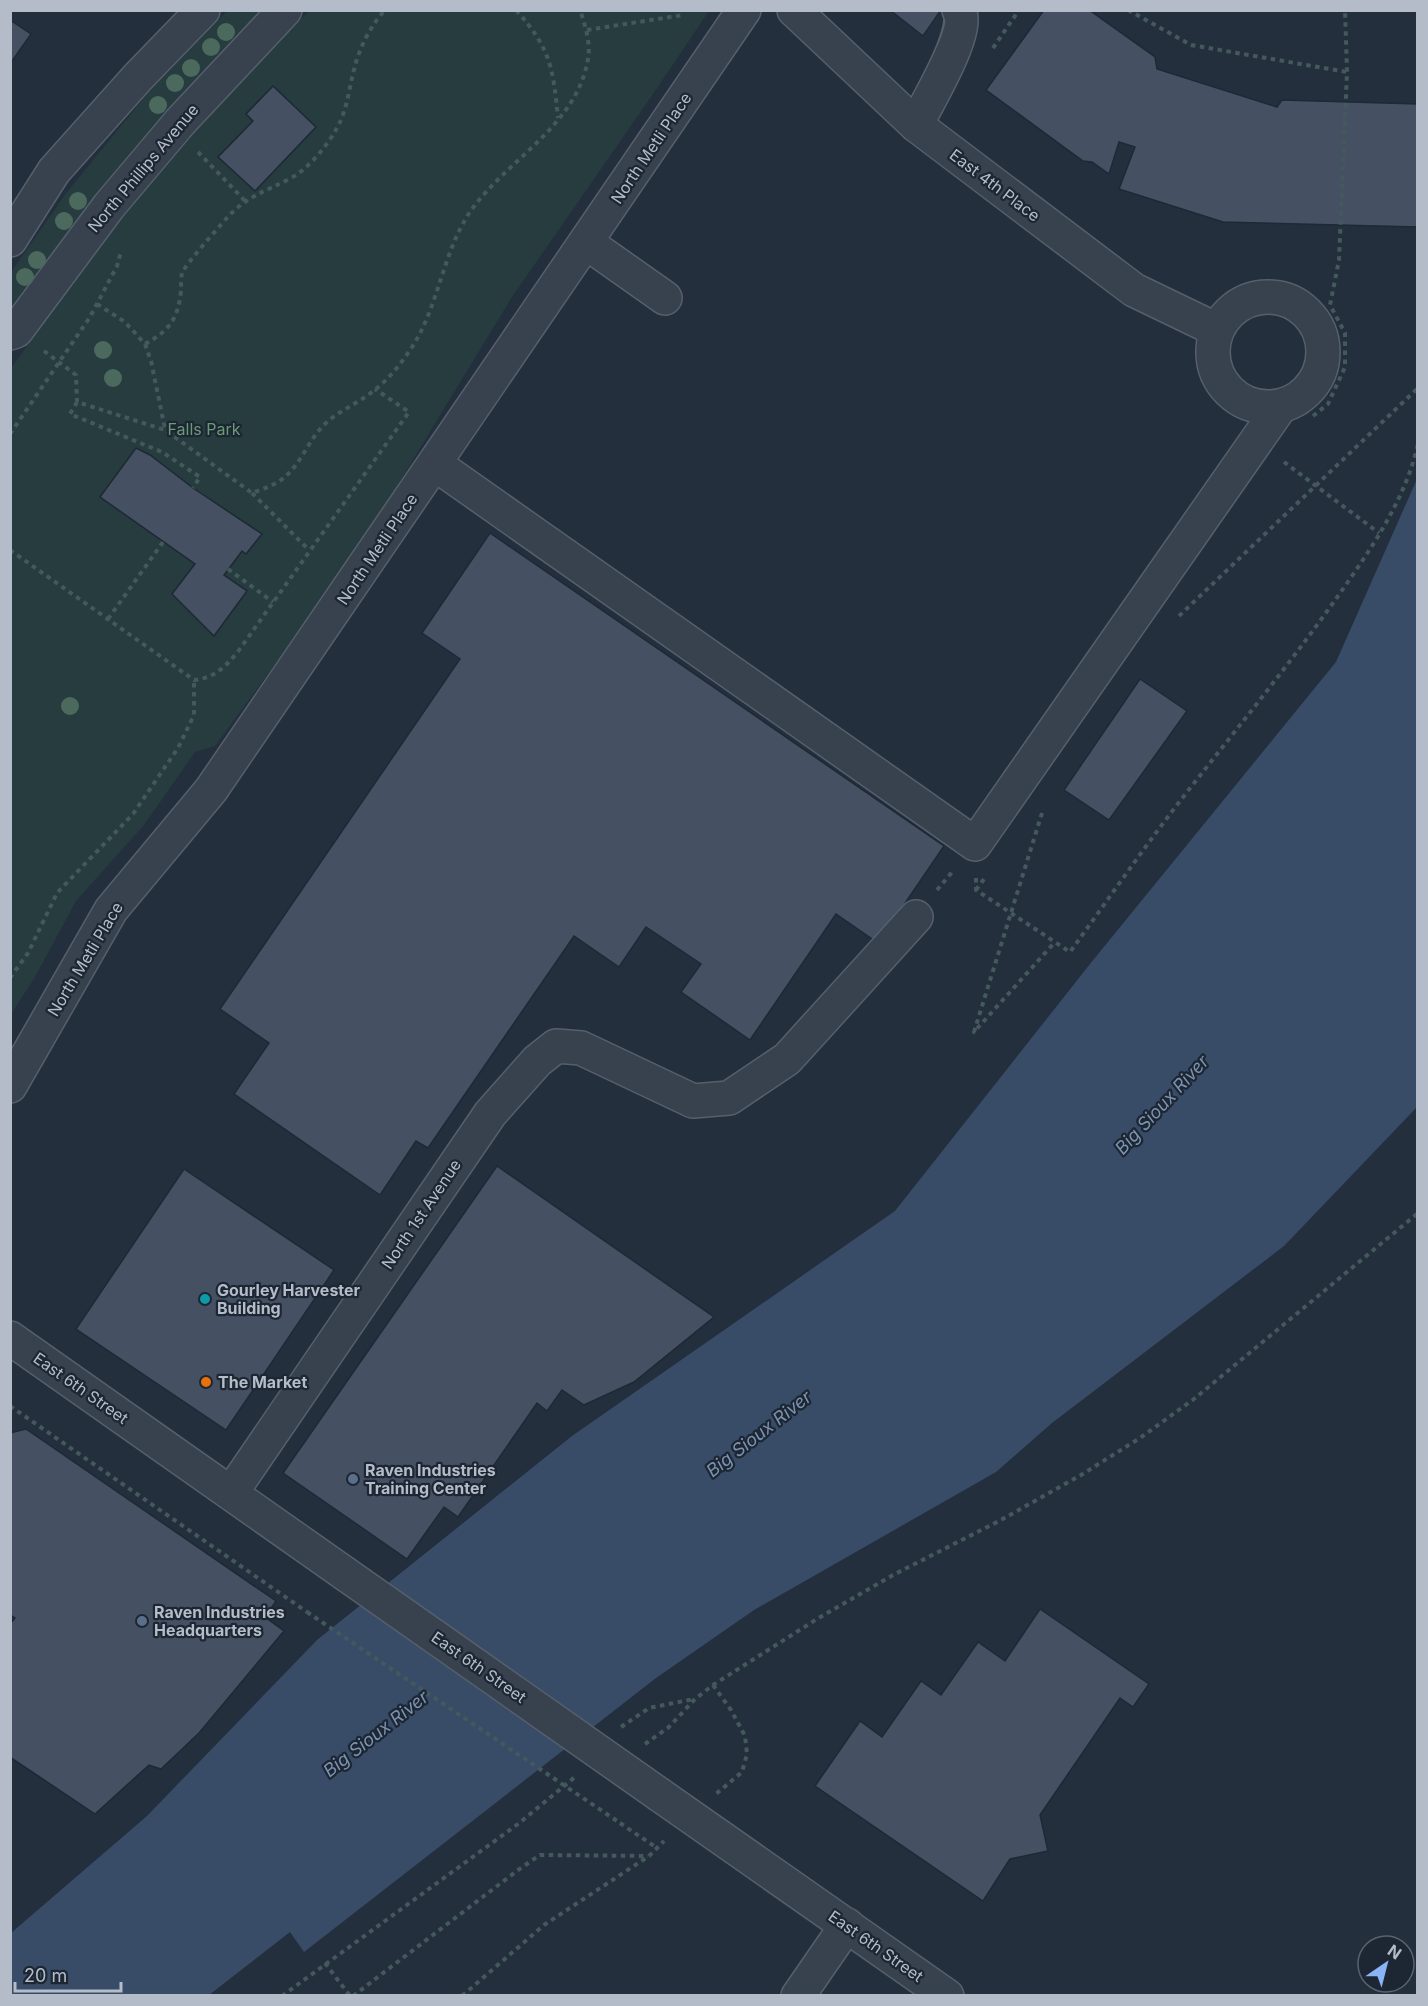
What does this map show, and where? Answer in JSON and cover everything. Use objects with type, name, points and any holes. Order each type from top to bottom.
[{"type":"street","points":[[10,240],[54,171],[138,77],[203,10]]},
{"type":"street","name":"North Phillips Avenue","points":[[10,333],[16,331],[109,206],[180,122],[285,10]]},
{"type":"street","name":"North Metli Place","points":[[10,1086],[111,910],[211,790],[587,243],[744,10]]},
{"type":"street","name":"East 4th Place","points":[[794,10],[916,124],[1134,290],[1216,330]]},
{"type":"street","points":[[916,124],[959,40],[963,17],[959,10]]},
{"type":"street","points":[[587,243],[664,298]]},
{"type":"street","points":[[1260,297],[1279,297],[1296,304],[1311,316],[1321,333],[1324,352],[1321,370],[1312,387],[1298,399],[1280,407],[1261,407],[1245,403],[1231,393],[1220,380],[1214,364],[1213,347],[1216,330],[1227,315],[1242,303],[1260,297]]},
{"type":"street","points":[[435,464],[975,844],[1280,407]]},
{"type":"street","name":"North 1st Avenue","points":[[231,1493],[490,1114],[537,1061],[556,1046],[581,1048],[693,1101],[729,1098],[787,1059],[916,917]]},
{"type":"street","name":"East 6th Street","points":[[10,1338],[946,1995]]},
{"type":"street","points":[[798,1995],[847,1925]]},
{"type":"path","points":[[145,344],[162,334],[172,323],[183,272],[227,217],[254,195],[293,177],[315,157],[337,128],[349,99],[355,66],[363,45],[377,18],[385,10]]},
{"type":"path","points":[[516,10],[535,31],[549,57],[558,118]]},
{"type":"path","points":[[252,493],[280,482],[326,423],[375,389],[390,376],[410,351],[435,302],[455,242],[469,213],[486,191],[537,144],[580,88],[589,58],[587,30],[580,10]]},
{"type":"path","points":[[1128,10],[1191,45],[1347,72],[1346,10]]},
{"type":"path","points":[[587,30],[682,15]]},
{"type":"path","points":[[197,151],[246,202]]},
{"type":"path","points":[[10,434],[60,363],[97,304],[117,266],[123,246]]},
{"type":"path","points":[[97,304],[125,321],[145,344],[151,361],[165,430]]},
{"type":"path","points":[[60,363],[76,375],[77,402],[70,414],[162,452],[200,477],[193,488]]},
{"type":"path","points":[[1174,621],[1418,388]]},
{"type":"path","points":[[10,550],[194,680],[207,679],[222,670],[237,653],[408,412],[375,389]]},
{"type":"path","points":[[77,402],[165,430],[252,493],[309,550]]},
{"type":"path","points":[[975,844],[976,890],[1070,951],[1189,789],[1291,662],[1356,571],[1379,533],[1412,468],[1418,444]]},
{"type":"path","points":[[1277,457],[1379,533]]},
{"type":"path","points":[[108,619],[163,542]]},
{"type":"path","points":[[228,568],[273,602]]},
{"type":"path","points":[[10,978],[28,953],[57,893],[133,814],[178,748],[194,715],[194,680]]},
{"type":"path","points":[[1044,805],[974,1032],[1055,942]]},
{"type":"path","points":[[916,917],[975,844]]},
{"type":"path","points":[[615,1731],[649,1708],[695,1699],[712,1685],[836,1608],[893,1575],[1001,1520],[1081,1475],[1140,1438],[1194,1399],[1418,1214]]},
{"type":"path","points":[[10,1406],[307,1612],[657,1848]]},
{"type":"path","points":[[462,1995],[544,1925],[649,1856],[689,1815],[742,1772],[747,1754],[745,1736],[732,1710],[712,1685]]},
{"type":"path","points":[[282,1995],[518,1824],[582,1772]]},
{"type":"path","points":[[325,1963],[352,1995],[540,1855],[649,1856]]},
{"type":"green space","points":[[227,11],[262,11],[183,93],[138,144],[61,244],[17,306],[11,306],[11,272],[67,192],[148,93]]},
{"type":"green space","name":"Falls Park","points":[[309,11],[709,11],[512,297],[394,491],[309,618],[215,746],[195,752],[144,825],[76,901],[35,977],[11,1014],[10,370],[116,221],[217,103]]},
{"type":"water","name":"Big Sioux River","points":[[1417,479],[1417,1107],[1284,1246],[1052,1423],[996,1472],[754,1610],[656,1678],[304,1952],[290,1932],[209,1995],[11,1996],[11,1933],[147,1816],[317,1640],[572,1436],[895,1211],[1090,964],[1336,662]]},
{"type":"building","points":[[890,10],[941,10],[923,36]]},
{"type":"building","points":[[1044,10],[1089,10],[1155,57],[1157,69],[1277,107],[1282,100],[1418,104],[1418,227],[1223,222],[1119,189],[1135,147],[1119,142],[1109,174],[1092,162],[1083,161],[986,90]]},
{"type":"building","points":[[10,20],[31,34],[10,64]]},
{"type":"building","points":[[273,86],[316,127],[255,191],[218,157],[253,121],[246,114]]},
{"type":"building","points":[[136,448],[150,455],[193,488],[262,534],[246,554],[242,551],[224,575],[247,591],[214,636],[172,594],[195,564],[100,497]]},
{"type":"building","points":[[490,533],[944,846],[878,943],[836,914],[750,1040],[681,992],[701,964],[646,927],[619,967],[574,936],[428,1148],[416,1141],[380,1195],[234,1094],[269,1043],[220,1009],[460,659],[422,633]]},
{"type":"building","points":[[1140,679],[1187,711],[1109,820],[1064,790]]},
{"type":"building","points":[[497,1166],[714,1317],[634,1382],[584,1405],[562,1390],[547,1411],[537,1403],[458,1517],[444,1507],[407,1559],[283,1473]]},
{"type":"building","name":"Gourley Harvester Building","points":[[184,1169],[334,1270],[226,1430],[76,1329]]},
{"type":"building","name":"Raven Industries Headquarters","points":[[26,1429],[276,1601],[265,1617],[284,1631],[199,1733],[161,1769],[149,1765],[95,1814],[10,1757],[10,1624],[15,1618],[10,1615],[10,1433]]},
{"type":"building","points":[[1040,1609],[1149,1684],[1133,1707],[1120,1698],[1040,1815],[1048,1851],[1010,1859],[983,1901],[815,1786],[860,1721],[882,1737],[921,1681],[941,1695],[978,1642],[1005,1661]]},
{"type":"place","name":"Gourley Harvester Building","points":[[205,1299]]},
{"type":"place","name":"The Market","points":[[206,1382]]},
{"type":"place","name":"Raven Industries Training Center","points":[[353,1479]]},
{"type":"place","name":"Raven Industries Headquarters","points":[[142,1621]]}]
